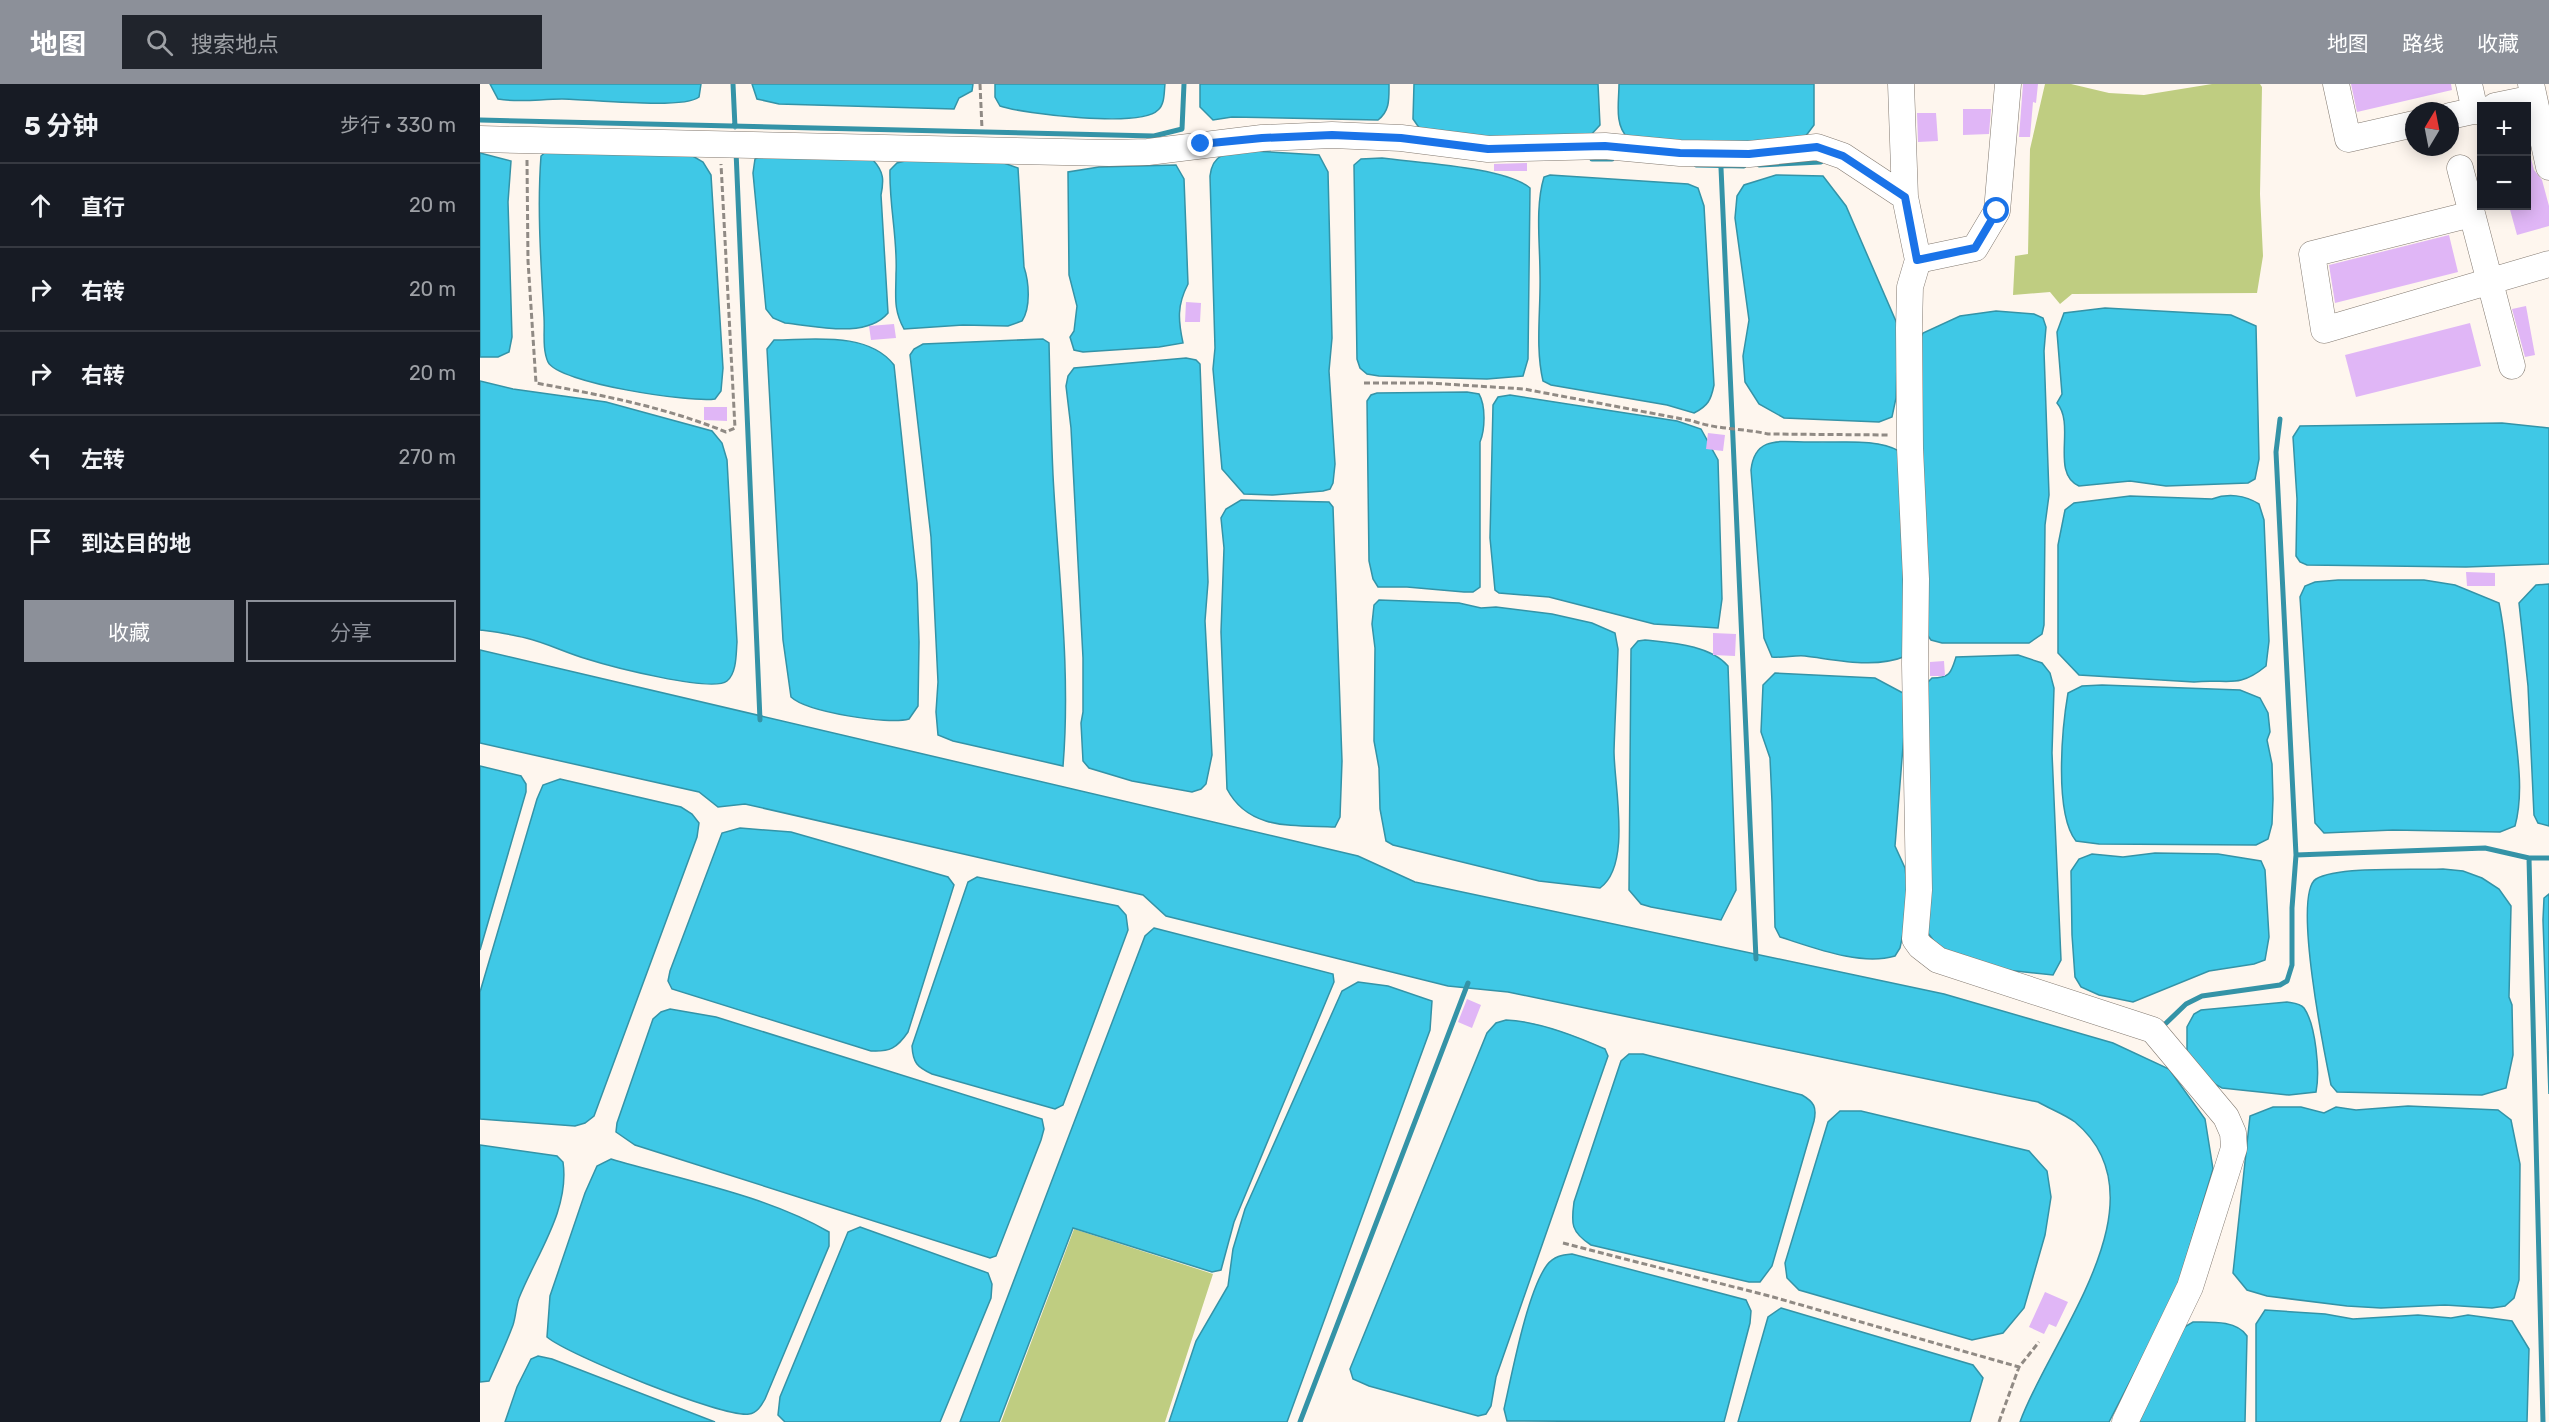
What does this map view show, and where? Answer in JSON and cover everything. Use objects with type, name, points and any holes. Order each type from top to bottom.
[{"type":"street","points":[[1901,84],[1905,197],[1917,260],[1910,287],[1911,435],[1916,544],[1915,664],[1919,890],[1915,939],[1938,960],[2153,1030],[2226,1117],[2233,1133],[2234,1148],[2190,1287],[2125,1422]]},
{"type":"street","points":[[1917,260],[1975,248],[1997,211],[2008,84]]},
{"type":"street","points":[[2336,84],[2348,139],[2405,126]]},
{"type":"street","points":[[2469,84],[2480,102]]},
{"type":"street","points":[[2503,102],[2533,91],[2549,167]]},
{"type":"street","points":[[2459,114],[2477,110]]},
{"type":"street","points":[[480,139],[1148,152],[1262,138],[1332,135],[1401,138],[1488,149],[1605,146],[1680,153],[1749,154],[1817,147],[1843,156],[1905,197]]},
{"type":"street","points":[[2460,168],[2512,366]]},
{"type":"street","points":[[2472,214],[2312,254],[2324,330],[2549,264]]},
{"type":"path","points":[[980,84],[984,149]]},
{"type":"path","points":[[528,140],[526,210],[536,383],[650,406],[686,416],[726,432],[735,428],[720,144]]},
{"type":"path","points":[[1364,383],[1429,383],[1524,389],[1694,421],[1710,427],[1750,429],[1768,434],[1911,435]]},
{"type":"path","points":[[1563,1243],[1773,1297],[2019,1367]]},
{"type":"path","points":[[1999,1422],[2019,1367],[2039,1342]]},
{"type":"green space","points":[[2045,84],[2071,84],[2109,93],[2144,95],[2212,84],[2260,84],[2262,87],[2260,194],[2263,256],[2257,293],[2072,294],[2060,304],[2050,292],[2013,295],[2015,256],[2028,254],[2030,149]]},
{"type":"green space","points":[[1074,1229],[1213,1274],[1165,1422],[1001,1422]]},
{"type":"water","points":[[490,84],[701,84],[699,97],[690,101],[634,103],[562,99],[522,101],[498,99]]},
{"type":"water","points":[[752,84],[973,84],[972,91],[959,98],[954,109],[779,104],[757,99]]},
{"type":"water","points":[[995,84],[1165,84],[1163,101],[1158,110],[1147,115],[1107,119],[1056,116],[1000,106],[995,97]]},
{"type":"water","points":[[1200,84],[1389,84],[1389,100],[1385,113],[1378,120],[1232,117],[1213,120],[1200,107]]},
{"type":"water","points":[[1414,84],[1598,84],[1600,125],[1589,137],[1497,140],[1420,129],[1413,119]]},
{"type":"water","points":[[1619,84],[1814,84],[1814,125],[1805,137],[1753,145],[1628,138],[1619,120]]},
{"type":"water","points":[[549,149],[691,155],[703,162],[711,175],[723,368],[721,391],[715,399],[680,398],[626,390],[575,377],[557,370],[548,362],[544,346],[539,196],[541,156]]},
{"type":"water","points":[[1254,151],[1319,155],[1328,172],[1332,338],[1329,371],[1335,464],[1333,483],[1330,489],[1323,491],[1273,495],[1244,494],[1222,469],[1213,369],[1215,348],[1210,176],[1215,161],[1225,154]]},
{"type":"water","points":[[480,153],[511,161],[508,202],[512,337],[509,352],[498,357],[480,357]]},
{"type":"water","points":[[767,153],[873,160],[877,164],[883,180],[881,195],[888,313],[879,321],[854,328],[825,328],[785,323],[773,318],[766,309],[753,173],[755,159]]},
{"type":"water","points":[[1382,158],[1438,164],[1501,175],[1530,188],[1528,359],[1523,376],[1487,379],[1379,376],[1367,374],[1360,368],[1357,359],[1354,165],[1361,159]]},
{"type":"water","points":[[913,159],[1001,162],[1018,168],[1024,267],[1028,294],[1027,309],[1022,321],[1008,326],[963,325],[904,329],[896,302],[896,248],[890,170],[897,163]]},
{"type":"water","points":[[1176,165],[1184,179],[1188,284],[1180,313],[1183,343],[1159,347],[1083,352],[1074,350],[1070,337],[1074,331],[1077,306],[1069,275],[1068,172],[1099,167]]},
{"type":"water","points":[[1550,175],[1688,184],[1698,188],[1704,206],[1714,385],[1708,402],[1699,410],[1694,413],[1667,405],[1551,385],[1543,381],[1539,341],[1539,213],[1544,177]]},
{"type":"water","points":[[1776,175],[1823,176],[1846,206],[1898,326],[1896,398],[1892,417],[1879,422],[1784,418],[1759,404],[1745,382],[1743,356],[1749,320],[1735,218],[1737,196],[1744,185]]},
{"type":"water","points":[[2105,308],[2231,315],[2256,326],[2259,459],[2255,479],[2248,483],[2166,486],[2130,481],[2079,486],[2071,480],[2064,460],[2062,412],[2057,403],[2062,394],[2057,332],[2064,313]]},
{"type":"water","points":[[1996,311],[2034,314],[2043,318],[2046,327],[2044,351],[2049,495],[2045,525],[2044,625],[2042,634],[2029,643],[1942,643],[1931,640],[1926,633],[1920,339],[1923,333],[1960,316]]},
{"type":"water","points":[[822,339],[855,342],[883,354],[894,365],[917,583],[918,706],[909,719],[884,720],[848,716],[813,708],[791,697],[783,640],[767,349],[774,340]]},
{"type":"water","points":[[1043,339],[1049,343],[1053,475],[1065,657],[1063,766],[953,741],[938,735],[936,712],[938,682],[931,537],[910,355],[914,349],[923,344]]},
{"type":"water","points":[[1186,358],[1196,360],[1200,364],[1208,582],[1205,621],[1212,755],[1206,784],[1201,789],[1192,792],[1132,781],[1089,768],[1083,761],[1081,723],[1083,658],[1071,428],[1066,386],[1068,376],[1074,368]]},
{"type":"water","points":[[480,381],[513,389],[606,402],[712,431],[722,443],[727,460],[737,642],[733,673],[727,681],[718,684],[702,684],[660,677],[579,657],[526,638],[480,630]]},
{"type":"water","points":[[1467,392],[1479,394],[1484,411],[1480,442],[1480,587],[1473,592],[1464,592],[1378,587],[1373,579],[1369,561],[1367,401],[1371,395],[1377,393]]},
{"type":"water","points":[[1510,395],[1677,421],[1701,429],[1718,460],[1722,599],[1718,628],[1654,624],[1549,597],[1499,593],[1495,590],[1490,538],[1493,405],[1498,397]]},
{"type":"water","points":[[2502,423],[2549,428],[2549,564],[2466,567],[2307,565],[2300,562],[2296,556],[2297,499],[2293,437],[2300,426]]},
{"type":"water","points":[[1773,442],[1880,444],[1899,451],[1906,656],[1869,663],[1805,656],[1772,657],[1764,638],[1751,470],[1754,458],[1758,450]]},
{"type":"water","points":[[2130,496],[2212,499],[2236,496],[2259,504],[2264,520],[2269,641],[2266,666],[2247,678],[2232,682],[2079,675],[2058,653],[2058,545],[2065,510],[2074,503]]},
{"type":"water","points":[[1241,500],[1329,502],[1333,507],[1342,761],[1340,817],[1335,827],[1289,825],[1260,819],[1236,803],[1227,789],[1221,632],[1224,548],[1221,518],[1226,509]]},
{"type":"water","points":[[2424,580],[2455,585],[2499,603],[2519,767],[2519,798],[2515,826],[2500,832],[2393,830],[2324,833],[2315,823],[2300,597],[2305,586],[2315,582]]},
{"type":"water","points":[[2549,584],[2549,826],[2538,823],[2534,815],[2528,686],[2519,603],[2536,585]]},
{"type":"water","points":[[1379,600],[1459,603],[1481,608],[1496,607],[1552,614],[1592,623],[1615,633],[1618,649],[1614,751],[1619,824],[1618,844],[1616,862],[1610,877],[1600,888],[1539,881],[1393,845],[1386,841],[1380,809],[1379,768],[1374,741],[1375,648],[1372,624],[1374,605]]},
{"type":"water","points":[[1645,640],[1701,649],[1728,666],[1736,890],[1721,920],[1641,904],[1629,890],[1631,649],[1638,641]]},
{"type":"water","points":[[480,650],[1358,856],[1415,882],[1944,994],[2113,1043],[2169,1069],[2205,1119],[2213,1169],[2176,1292],[2109,1422],[2020,1422],[2075,1312],[2094,1270],[2107,1230],[2110,1190],[2101,1154],[2075,1122],[2066,1116],[2038,1102],[1508,992],[1448,986],[1166,916],[1143,895],[745,804],[718,807],[699,792],[480,743]]},
{"type":"water","points":[[2018,655],[2042,663],[2050,673],[2054,688],[2052,753],[2061,960],[2053,975],[1997,969],[1939,948],[1928,933],[1927,683],[1932,678],[1949,674],[1956,657]]},
{"type":"water","points":[[1775,673],[1875,678],[1903,693],[1904,734],[1895,846],[1905,868],[1908,895],[1900,948],[1895,956],[1867,959],[1838,954],[1780,937],[1775,927],[1770,758],[1761,732],[1763,685]]},
{"type":"water","points":[[2082,686],[2240,690],[2260,698],[2268,713],[2270,732],[2267,740],[2272,764],[2272,824],[2268,839],[2256,845],[2099,844],[2076,841],[2069,828],[2062,791],[2062,748],[2068,693]]},
{"type":"water","points":[[480,766],[521,776],[526,784],[526,792],[480,950]]},
{"type":"water","points":[[560,779],[681,807],[692,814],[699,823],[697,837],[594,1116],[585,1123],[575,1126],[480,1119],[480,992],[537,799],[543,785]]},
{"type":"water","points":[[740,828],[791,832],[948,877],[954,885],[908,1032],[896,1045],[888,1050],[871,1051],[672,989],[668,981],[670,971],[722,833]]},
{"type":"water","points":[[2155,853],[2218,854],[2261,861],[2265,870],[2269,937],[2265,960],[2254,964],[2209,971],[2133,1002],[2099,995],[2081,987],[2075,977],[2071,871],[2079,859],[2092,854],[2123,857]]},
{"type":"water","points":[[2443,869],[2463,871],[2482,878],[2499,889],[2511,906],[2509,997],[2512,1005],[2513,1055],[2506,1088],[2482,1095],[2337,1092],[2331,1085],[2312,977],[2307,913],[2310,891],[2316,879],[2341,872]]},
{"type":"water","points":[[977,877],[1118,906],[1126,915],[1128,930],[1063,1105],[1055,1109],[932,1074],[919,1067],[913,1057],[912,1046],[968,882]]},
{"type":"water","points":[[2549,894],[2549,1094],[2543,920],[2544,898]]},
{"type":"water","points":[[1154,928],[1333,974],[1334,982],[1234,1222],[1221,1270],[1212,1272],[1073,1228],[999,1422],[960,1422],[1145,936]]},
{"type":"water","points":[[1358,982],[1388,986],[1432,1001],[1430,1030],[1287,1422],[1169,1422],[1196,1341],[1228,1286],[1233,1249],[1245,1209],[1342,991]]},
{"type":"water","points":[[2287,1002],[2302,1006],[2312,1025],[2317,1061],[2316,1092],[2289,1095],[2222,1088],[2202,1077],[2187,1053],[2187,1027],[2194,1014],[2201,1010]]},
{"type":"water","points":[[670,1009],[716,1017],[1042,1119],[1044,1129],[1041,1140],[996,1256],[990,1258],[635,1145],[616,1132],[617,1123],[653,1019],[661,1012]]},
{"type":"water","points":[[1506,1020],[1531,1023],[1569,1034],[1605,1049],[1608,1056],[1496,1377],[1491,1406],[1486,1414],[1478,1416],[1369,1386],[1353,1379],[1350,1369],[1487,1033],[1496,1023]]},
{"type":"water","points":[[1629,1054],[1643,1054],[1802,1095],[1814,1105],[1814,1121],[1772,1266],[1760,1282],[1749,1282],[1591,1245],[1576,1231],[1573,1222],[1574,1202],[1621,1061]]},
{"type":"water","points":[[2408,1106],[2498,1110],[2511,1120],[2520,1164],[2519,1280],[2514,1298],[2505,1306],[2492,1308],[2445,1305],[2381,1308],[2267,1296],[2247,1290],[2233,1273],[2250,1116],[2273,1107],[2301,1107],[2324,1113],[2336,1107],[2356,1110]]},
{"type":"water","points":[[1840,1111],[1861,1111],[2029,1151],[2047,1171],[2051,1197],[2045,1235],[2024,1308],[2003,1333],[1972,1340],[1799,1290],[1787,1278],[1785,1263],[1828,1122]]},
{"type":"water","points":[[480,1145],[557,1156],[563,1162],[564,1180],[557,1215],[519,1298],[514,1322],[507,1339],[489,1381],[480,1382]]},
{"type":"water","points":[[611,1159],[751,1198],[804,1219],[829,1232],[829,1246],[765,1399],[754,1412],[734,1413],[679,1396],[613,1370],[547,1337],[550,1296],[585,1193],[597,1166]]},
{"type":"water","points":[[860,1227],[988,1273],[992,1284],[991,1298],[940,1422],[785,1422],[778,1415],[780,1397],[848,1232]]},
{"type":"water","points":[[1572,1254],[1746,1300],[1751,1311],[1750,1323],[1724,1422],[1507,1421],[1504,1409],[1521,1334],[1533,1294],[1547,1265],[1558,1256]]},
{"type":"water","points":[[1781,1308],[1973,1365],[1983,1378],[1970,1422],[1738,1422],[1768,1317]]},
{"type":"water","points":[[2265,1310],[2325,1314],[2353,1319],[2418,1315],[2451,1318],[2468,1315],[2512,1321],[2529,1349],[2527,1422],[2256,1422],[2256,1324]]},
{"type":"water","points":[[2193,1322],[2230,1325],[2237,1327],[2247,1336],[2245,1422],[2137,1422],[2181,1329]]},
{"type":"water","points":[[538,1356],[552,1359],[715,1422],[505,1422],[517,1387],[531,1359]]},
{"type":"building","points":[[2023,84],[2038,84],[2036,103],[2033,102],[2030,137],[2019,137]]},
{"type":"building","points":[[2351,84],[2451,84],[2452,90],[2357,112]]},
{"type":"building","points":[[1963,109],[1991,109],[1989,134],[1963,135]]},
{"type":"building","points":[[1917,113],[1936,113],[1938,141],[1918,142]]},
{"type":"building","points":[[2531,159],[2534,170],[2542,180],[2549,206],[2549,226],[2517,235],[2510,210],[2531,210]]},
{"type":"building","points":[[1527,163],[1527,171],[1494,171],[1494,164]]},
{"type":"building","points":[[2449,235],[2458,272],[2335,303],[2329,265]]},
{"type":"building","points":[[1186,302],[1201,303],[1200,322],[1185,322]]},
{"type":"building","points":[[2526,306],[2535,355],[2525,357],[2512,309]]},
{"type":"building","points":[[2470,323],[2481,366],[2356,397],[2345,355]]},
{"type":"building","points":[[894,324],[896,338],[871,340],[869,326]]},
{"type":"building","points":[[704,407],[727,407],[727,421],[704,420]]},
{"type":"building","points":[[1708,433],[1725,435],[1723,451],[1706,449]]},
{"type":"building","points":[[2466,572],[2495,573],[2495,586],[2467,586]]},
{"type":"building","points":[[1713,633],[1736,634],[1735,656],[1713,655]]},
{"type":"building","points":[[1944,661],[1945,676],[1930,676],[1930,662]]},
{"type":"building","points":[[1467,999],[1481,1005],[1472,1028],[1458,1022]]},
{"type":"building","points":[[2045,1292],[2068,1302],[2056,1327],[2049,1324],[2044,1334],[2029,1327]]},
{"type":"waterway","points":[[733,84],[735,127]]},
{"type":"waterway","points":[[480,120],[1154,136],[1182,129],[1184,84]]},
{"type":"waterway","points":[[736,151],[760,720]]},
{"type":"waterway","points":[[1592,159],[1612,159]]},
{"type":"waterway","points":[[1759,165],[1821,162]]},
{"type":"waterway","points":[[1696,165],[1744,166]]},
{"type":"waterway","points":[[1721,168],[1756,959]]},
{"type":"waterway","points":[[2280,419],[2276,452],[2296,855]]},
{"type":"waterway","points":[[2161,1028],[2186,1004],[2202,996],[2280,985],[2287,981],[2292,965],[2292,908],[2296,855],[2485,848],[2529,858],[2549,858]]},
{"type":"waterway","points":[[2529,858],[2543,1422]]},
{"type":"waterway","points":[[1300,1422],[1468,983]]},
{"type":"route","points":[[1201,144],[1262,138],[1332,135],[1401,138],[1488,149],[1605,146],[1680,153],[1749,154],[1817,147],[1843,156],[1905,197],[1917,260],[1975,248],[1997,211]]}]
